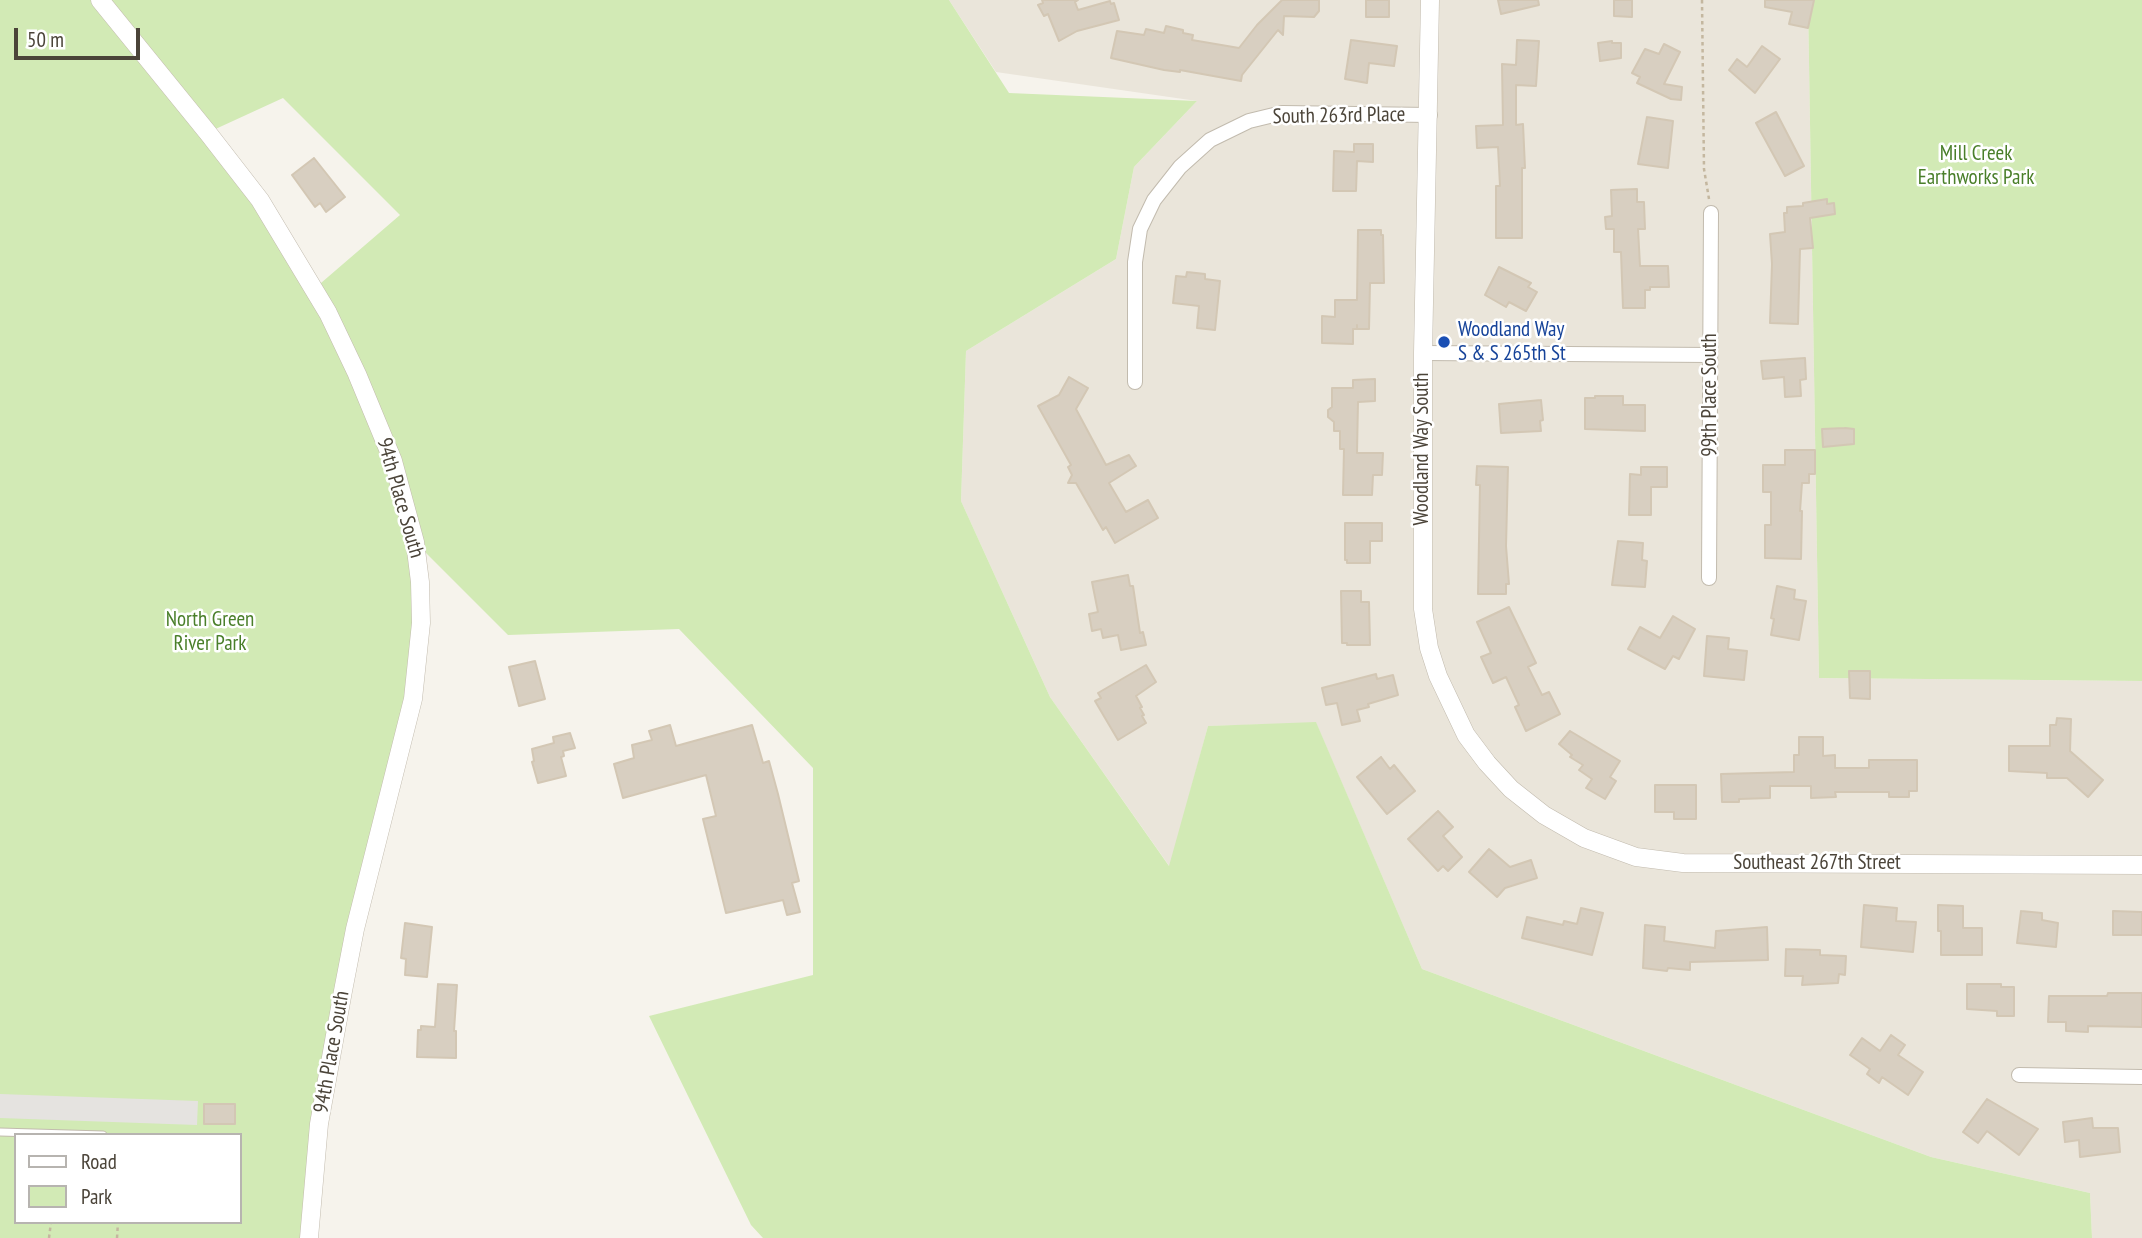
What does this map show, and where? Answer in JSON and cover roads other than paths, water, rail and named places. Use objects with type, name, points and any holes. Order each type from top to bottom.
[{"type":"street","name":"94th Place South","points":[[100,0],[260,200],[328,313],[388,449],[401,485],[415,542],[421,623],[413,699],[355,929],[340,1004],[319,1124],[309,1238]]},
{"type":"street","name":"Woodland Way South","points":[[1430,0],[1421,584],[1429,648],[1451,709],[1466,735],[1511,789]]},
{"type":"street","name":"South 263rd Place","points":[[1135,382],[1135,262],[1140,229],[1154,200],[1180,167],[1210,140],[1249,121],[1282,113],[1430,115]]},
{"type":"street","name":"99th Place South","points":[[1709,578],[1711,213]]},
{"type":"street","points":[[1423,353],[1710,355]]},
{"type":"street","name":"Southeast 267th Street","points":[[1511,789],[1544,815],[1584,838],[1636,857],[1683,863],[2142,865]]},
{"type":"street","points":[[2020,1075],[2142,1077]]},
{"type":"lane","points":[[0,1132],[34,1133]]},
{"type":"place","name":"Woodland Way S & S 265th St","points":[[1444,342]]},
{"type":"park label","name":"Mill Creek Earthworks Park","points":[[1976,166]]},
{"type":"park label","name":"North Green River Park","points":[[210,632]]}]
